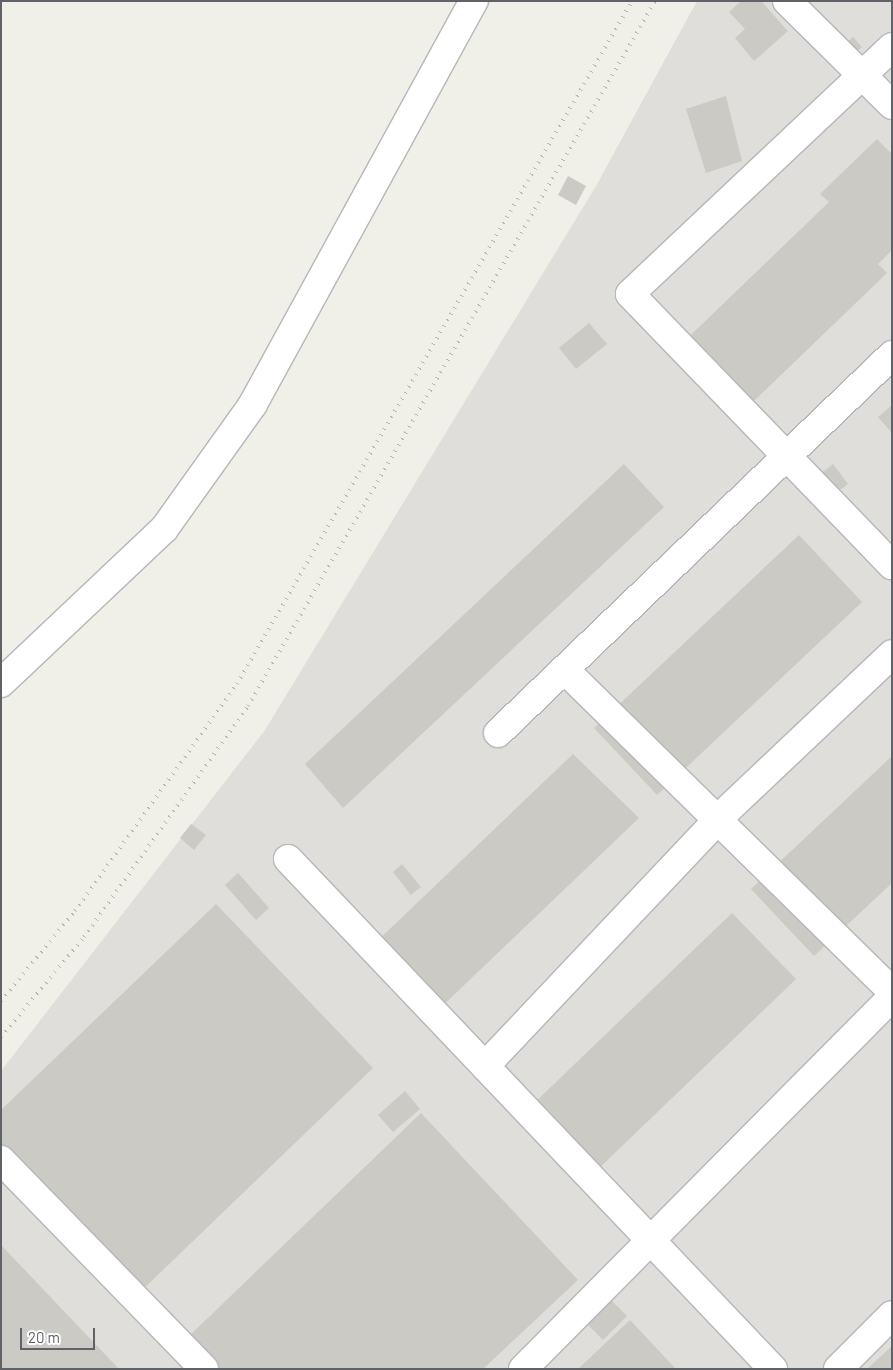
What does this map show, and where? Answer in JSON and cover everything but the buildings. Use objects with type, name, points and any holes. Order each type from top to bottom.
[{"type":"street","points":[[1,683],[164,529],[253,404],[474,1]]},
{"type":"street","points":[[787,1],[892,105]]},
{"type":"street","points":[[892,47],[630,294],[892,565]]},
{"type":"street","points":[[498,733],[892,355]]},
{"type":"street","points":[[485,1066],[718,820],[892,654]]},
{"type":"street","points":[[565,670],[892,991]]},
{"type":"street","points":[[288,859],[773,1369]]},
{"type":"street","points":[[523,1369],[892,997]]},
{"type":"street","points":[[1,1160],[204,1369]]},
{"type":"street","points":[[838,1369],[892,1315]]},
{"type":"shaded area","points":[[697,1],[892,1],[892,1369],[1,1369],[1,1071],[265,730],[596,186]]},
{"type":"railway","points":[[1,1001],[75,911],[237,684],[632,1]]},
{"type":"railway","points":[[1,1037],[84,937],[248,706],[655,1]]}]
